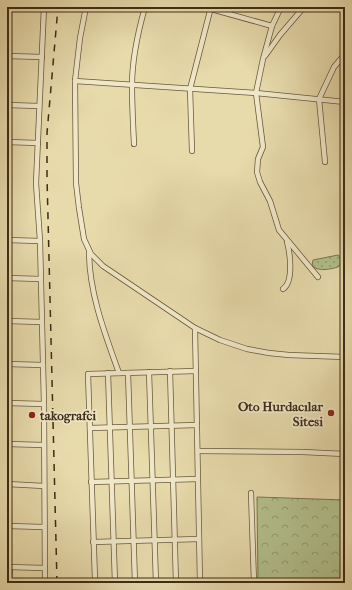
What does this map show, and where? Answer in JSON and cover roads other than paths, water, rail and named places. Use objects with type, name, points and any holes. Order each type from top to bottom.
[{"type":"street","points":[[44,7],[36,183],[40,242],[44,404],[45,583]]},
{"type":"street","points":[[86,7],[80,38],[75,81],[75,152],[77,190],[83,233],[89,249],[95,258],[102,266],[195,328],[220,340],[258,351],[284,355],[345,357]]},
{"type":"street","points":[[134,144],[132,85],[136,44],[145,7]]},
{"type":"street","points":[[204,7],[272,26]]},
{"type":"street","points":[[281,7],[272,26],[256,93],[263,147],[257,162],[258,177],[270,201],[278,227],[318,277]]},
{"type":"street","points":[[263,59],[280,35],[304,7]]},
{"type":"street","points":[[192,152],[190,89],[211,8]]},
{"type":"street","points":[[325,162],[319,99],[334,67],[345,54]]},
{"type":"street","points":[[7,56],[42,57]]},
{"type":"street","points":[[75,81],[256,93],[345,102]]},
{"type":"street","points":[[7,105],[39,106]]},
{"type":"street","points":[[7,142],[38,143]]},
{"type":"street","points":[[7,240],[40,242]]},
{"type":"street","points":[[283,289],[288,283],[290,270],[290,256],[287,240]]},
{"type":"street","points":[[89,249],[90,273],[93,288],[106,335],[119,373]]},
{"type":"street","points":[[7,278],[41,279]]},
{"type":"street","points":[[7,321],[42,322]]},
{"type":"street","points":[[195,328],[200,583]]},
{"type":"street","points":[[7,364],[43,365]]},
{"type":"street","points":[[98,583],[95,580],[88,374],[196,370]]},
{"type":"street","points":[[170,371],[176,583]]},
{"type":"street","points":[[128,372],[135,583]]},
{"type":"street","points":[[149,372],[156,583]]},
{"type":"street","points":[[108,373],[115,583]]},
{"type":"street","points":[[7,403],[44,404]]},
{"type":"street","points":[[90,428],[197,425]]},
{"type":"street","points":[[7,444],[44,445]]},
{"type":"street","points":[[198,451],[345,454]]},
{"type":"street","points":[[92,482],[198,479]]},
{"type":"street","points":[[7,484],[44,486]]},
{"type":"street","points":[[251,493],[254,583]]},
{"type":"street","points":[[7,526],[44,527]]},
{"type":"street","points":[[94,542],[199,539]]},
{"type":"street","points":[[9,583],[8,567],[45,568]]},
{"type":"railway","points":[[57,583],[47,133],[58,7]]},
{"type":"place","name":"Oto Hurdacılar Sitesi","points":[[331,413]]},
{"type":"place","name":"takografci","points":[[32,415]]}]
